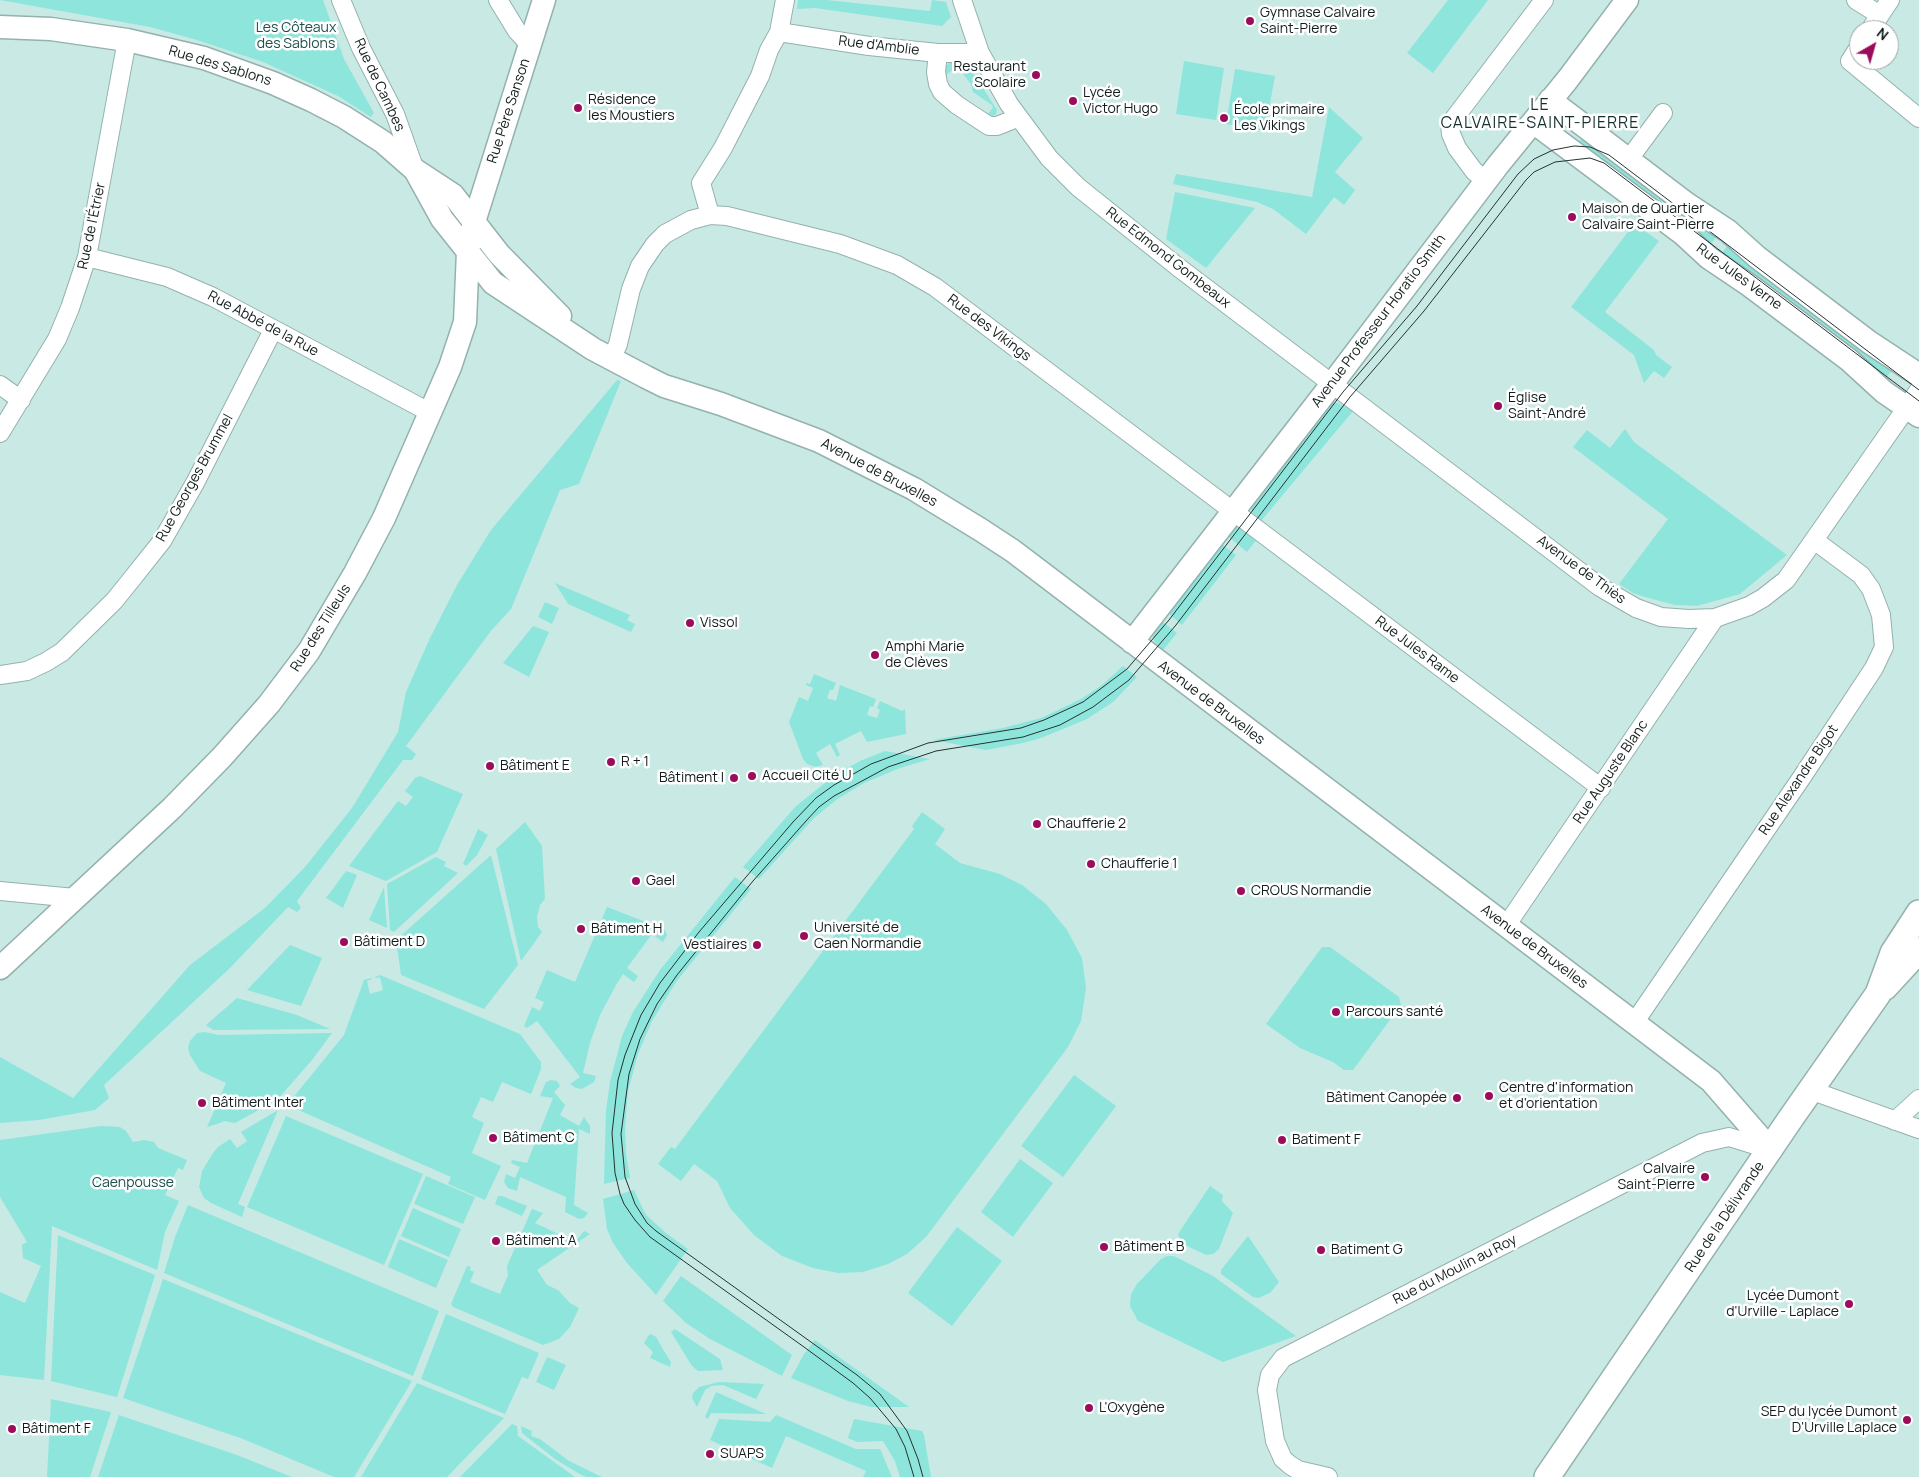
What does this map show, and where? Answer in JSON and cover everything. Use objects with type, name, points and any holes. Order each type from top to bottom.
[{"type":"main road","name":"Rue de la Délivrande","points":[[1547,1477],[1810,1090],[1878,994],[1893,954],[1919,912]]},
{"type":"main road","points":[[1878,994],[1919,950]]},
{"type":"street","name":"Rue de Cambes","points":[[341,0],[361,48],[395,114],[415,170]]},
{"type":"street","points":[[498,0],[517,31],[530,45]]},
{"type":"street","name":"Rue Père Sanson","points":[[474,222],[544,0]]},
{"type":"street","points":[[602,353],[618,344],[635,278],[646,255],[665,234],[676,227],[691,220],[710,215],[701,183],[724,148],[750,99],[769,50],[779,32],[785,0]]},
{"type":"street","name":"Rue Edmond Gombeaux","points":[[962,0],[980,53],[1018,118],[1049,158],[1078,187],[1112,215],[1332,384]]},
{"type":"street","points":[[1486,181],[1474,171],[1457,148],[1450,134],[1450,124],[1544,0]]},
{"type":"street","name":"Avenue Professeur Horatio Smith","points":[[1132,642],[1627,0]]},
{"type":"street","points":[[1856,0],[1880,15]]},
{"type":"street","points":[[1877,20],[1890,0]]},
{"type":"street","name":"Rue des Sablons","points":[[0,27],[51,29],[127,40],[204,58],[273,82],[344,117],[383,142],[415,170],[453,194],[474,222]]},
{"type":"street","name":"Rue d'Amblie","points":[[779,32],[869,46],[938,53],[980,53]]},
{"type":"street","name":"Rue de l'Étrier","points":[[0,433],[57,339],[70,308],[87,257],[127,40]]},
{"type":"street","points":[[938,53],[936,72],[938,84],[942,92],[989,126],[997,126],[1018,118]]},
{"type":"street","points":[[1861,70],[1919,118]]},
{"type":"street","name":"Rue Jules Verne","points":[[1550,100],[1687,204],[1728,231],[1757,257],[1869,342],[1919,375]]},
{"type":"street","points":[[1629,159],[1663,113]]},
{"type":"street","name":"Rue Jules Verne","points":[[1532,122],[1683,234],[1709,258],[1749,284],[1849,360],[1884,392],[1913,412]]},
{"type":"street","name":"Rue des Sablons","points":[[415,170],[442,219],[468,251]]},
{"type":"street","name":"Rue des Vikings","points":[[710,215],[727,216],[840,244],[898,265],[918,277],[1234,511]]},
{"type":"street","name":"Rue des Tilleuls","points":[[0,968],[172,808],[222,757],[269,704],[309,651],[371,544],[431,414],[450,367],[465,322],[468,251],[474,222]]},
{"type":"street","name":"Avenue de Bruxelles","points":[[474,222],[498,254],[602,353]]},
{"type":"street","name":"Avenue de Bruxelles","points":[[468,251],[493,283],[602,353],[664,386],[721,404],[819,441],[914,489],[1012,551],[1711,1081],[1771,1150]]},
{"type":"street","name":"Rue Abbé de la Rue","points":[[87,257],[167,277],[213,297],[431,414]]},
{"type":"street","name":"Rue Georges Brummel","points":[[0,675],[27,671],[62,652],[114,601],[162,541],[195,483],[274,330]]},
{"type":"street","name":"Avenue de Thiès","points":[[1332,384],[1600,587],[1623,602],[1661,617],[1689,619],[1715,618],[1749,606],[1763,598],[1786,580],[1814,540],[1913,412],[1919,390]]},
{"type":"street","points":[[0,385],[21,400]]},
{"type":"street","name":"Rue Jules Rame","points":[[1234,511],[1601,788]]},
{"type":"street","name":"Rue Alexandre Bigot","points":[[1634,1023],[1840,720],[1874,668],[1884,647],[1883,626],[1878,605],[1867,582],[1861,575],[1814,540]]},
{"type":"street","name":"Rue Auguste Blanc","points":[[1506,926],[1715,618]]},
{"type":"street","points":[[0,891],[75,898]]},
{"type":"street","points":[[1810,1090],[1919,1129]]},
{"type":"street","points":[[1895,1120],[1919,1100]]},
{"type":"street","name":"Rue du Moulin au Roy","points":[[1328,1477],[1298,1470],[1290,1465],[1283,1459],[1275,1441],[1267,1390],[1270,1374],[1283,1358],[1702,1143],[1729,1137],[1771,1150]]},
{"type":"green space","name":"Les Côteaux des Sablons","points":[[0,0],[323,0],[344,59],[374,113],[371,117],[338,96],[263,62],[197,40],[150,27]]},
{"type":"green space","points":[[798,0],[827,0],[930,11],[932,0],[946,2],[951,17],[942,26],[815,8],[797,9]]},
{"type":"green space","points":[[1448,0],[1488,0],[1433,73],[1407,53]]},
{"type":"green space","points":[[951,61],[965,65],[974,74],[997,110],[996,114],[993,116],[988,114],[993,107],[992,105],[973,92],[971,84],[957,66],[945,76],[944,68]]},
{"type":"green space","points":[[1184,61],[1224,68],[1216,120],[1176,114]]},
{"type":"green space","points":[[1235,69],[1275,76],[1265,131],[1226,124]]},
{"type":"green space","points":[[1329,107],[1363,138],[1335,172],[1355,190],[1344,205],[1334,197],[1306,234],[1273,209],[1257,202],[1173,184],[1176,174],[1312,197]]},
{"type":"green space","points":[[1586,140],[1721,231],[1705,251],[1567,141]]},
{"type":"green space","points":[[1175,192],[1255,208],[1206,268],[1166,239]]},
{"type":"green space","points":[[1634,224],[1659,241],[1605,312],[1654,350],[1656,355],[1672,367],[1664,378],[1654,371],[1644,383],[1634,355],[1571,307]]},
{"type":"green space","points":[[1732,239],[1897,364],[1881,384],[1717,260]]},
{"type":"green space","points":[[617,380],[621,381],[579,484],[560,490],[511,609],[490,632],[406,746],[416,754],[412,760],[403,760],[297,901],[301,908],[297,912],[288,907],[231,967],[104,1085],[109,1098],[95,1110],[39,1120],[0,1123],[0,1057],[73,1098],[190,965],[265,908],[305,867],[352,808],[398,732],[406,692],[430,638],[457,585],[491,530]]},
{"type":"green space","points":[[1327,403],[1338,403],[1353,411],[1261,521],[1252,512],[1251,507]]},
{"type":"green space","points":[[1625,429],[1634,442],[1787,555],[1740,594],[1697,606],[1675,605],[1645,597],[1633,593],[1619,584],[1668,519],[1573,447],[1587,430],[1610,448]]},
{"type":"green space","points":[[1236,527],[1245,530],[1257,539],[1247,552],[1225,534]]},
{"type":"green space","points":[[1219,542],[1236,555],[1182,625],[1166,611]]},
{"type":"green space","points":[[555,583],[630,615],[627,620],[635,624],[631,632],[568,604]]},
{"type":"green space","points":[[545,602],[559,608],[552,624],[538,617]]},
{"type":"green space","points":[[1159,619],[1177,633],[1163,650],[1154,641],[1153,637],[1154,628]]},
{"type":"green space","points":[[533,626],[549,632],[529,677],[503,663]]},
{"type":"green space","points":[[1123,666],[1137,677],[1113,702],[1087,719],[1041,738],[986,750],[933,740],[1003,728],[1041,718],[1081,699],[1102,685]]},
{"type":"green space","points":[[814,674],[836,683],[833,690],[830,690],[827,698],[836,701],[840,685],[876,699],[873,707],[870,706],[867,715],[877,718],[880,710],[877,708],[880,701],[902,711],[905,709],[906,734],[867,742],[861,731],[835,744],[840,755],[837,757],[830,744],[816,753],[823,765],[816,767],[807,764],[803,759],[789,722],[799,697],[808,701],[813,688],[806,685],[806,683],[810,684]]},
{"type":"green space","points":[[885,751],[930,759],[900,768],[864,783],[836,800],[813,819],[759,879],[743,867],[796,806],[835,775],[860,761]]},
{"type":"green space","points":[[420,776],[463,794],[437,852],[386,881],[349,866],[398,801],[406,806],[413,797],[405,791],[415,778]]},
{"type":"green space","points":[[922,812],[945,829],[935,844],[960,863],[1000,874],[1022,885],[1046,904],[1067,930],[1082,958],[1086,988],[1081,1021],[1068,1047],[926,1237],[907,1254],[888,1264],[863,1272],[838,1273],[813,1268],[782,1256],[754,1235],[730,1208],[717,1181],[694,1164],[681,1181],[658,1164],[671,1147],[675,1149],[914,829],[912,826]]},
{"type":"green space","points":[[525,822],[542,846],[545,899],[540,905],[537,917],[538,927],[542,932],[521,961],[496,849]]},
{"type":"green space","points":[[478,829],[488,835],[477,855],[466,866],[463,864]]},
{"type":"green space","points":[[491,855],[518,965],[484,1009],[401,975],[396,940]]},
{"type":"green space","points":[[436,857],[446,862],[444,866],[458,873],[394,932],[390,930],[387,884]]},
{"type":"green space","points":[[346,871],[357,875],[343,908],[326,898]]},
{"type":"green space","points":[[735,877],[751,889],[676,982],[652,1021],[638,1054],[628,1091],[625,1128],[626,1154],[630,1178],[604,1184],[606,1110],[610,1082],[622,1036],[633,1012],[660,970]]},
{"type":"green space","points":[[384,887],[387,928],[369,920]]},
{"type":"green space","points":[[607,907],[664,929],[667,935],[663,942],[652,934],[627,968],[638,976],[634,982],[623,974],[616,985],[600,1015],[590,1043],[583,1073],[596,1076],[594,1082],[582,1089],[570,1084],[580,1077],[537,1021],[527,1028],[524,1026],[532,1007],[540,1011],[544,1002],[535,998],[547,970],[575,982]]},
{"type":"green space","points":[[290,945],[322,958],[301,1006],[247,990]]},
{"type":"green space","name":"Parcours santé","points":[[1322,947],[1330,947],[1399,997],[1401,1005],[1353,1070],[1344,1070],[1333,1062],[1300,1048],[1266,1024]]},
{"type":"green space","points":[[380,975],[520,1034],[541,1062],[541,1069],[531,1094],[502,1082],[493,1102],[481,1097],[472,1117],[484,1123],[472,1153],[501,1166],[485,1200],[448,1184],[451,1177],[287,1105],[344,1035],[364,980],[372,979],[367,981],[370,994],[383,990],[380,977],[375,977]]},
{"type":"green space","points":[[237,998],[297,1015],[330,1029],[213,1030],[206,1025]]},
{"type":"green space","points":[[204,1032],[219,1035],[332,1033],[312,1060],[277,1100],[235,1123],[224,1121],[207,1127],[226,1083],[200,1071],[190,1055],[188,1048],[190,1041],[197,1033]]},
{"type":"green space","points":[[1074,1075],[1116,1106],[1063,1177],[1021,1146]]},
{"type":"green space","points":[[551,1080],[557,1081],[560,1086],[554,1092],[565,1105],[560,1115],[579,1126],[584,1117],[590,1126],[590,1134],[579,1129],[574,1205],[588,1213],[584,1218],[579,1219],[565,1212],[566,1197],[520,1177],[517,1191],[508,1188],[504,1182],[506,1174],[515,1178],[520,1167],[511,1163],[512,1160],[527,1163],[553,1098],[540,1096],[546,1082]]},
{"type":"green space","points":[[278,1110],[238,1204],[245,1207],[242,1217],[204,1198],[199,1187],[202,1171],[218,1147],[230,1139],[237,1148],[247,1141],[241,1132]]},
{"type":"green space","points":[[286,1116],[423,1174],[384,1265],[247,1207]]},
{"type":"green space","name":"Caenpousse","points":[[101,1126],[120,1127],[126,1131],[133,1142],[144,1140],[154,1142],[158,1148],[187,1160],[183,1170],[178,1168],[165,1195],[179,1201],[165,1232],[157,1270],[52,1226],[44,1380],[0,1375],[0,1292],[25,1303],[41,1266],[23,1258],[22,1245],[27,1242],[0,1197],[0,1140]]},
{"type":"green space","points":[[1020,1159],[1053,1183],[1013,1237],[981,1212]]},
{"type":"green space","points":[[426,1176],[475,1197],[463,1224],[414,1204]]},
{"type":"green space","points":[[1210,1186],[1223,1195],[1222,1201],[1233,1213],[1219,1249],[1213,1254],[1206,1255],[1181,1243],[1178,1234]]},
{"type":"green space","points":[[634,1190],[646,1215],[688,1249],[656,1295],[627,1263],[613,1243],[607,1229],[603,1199]]},
{"type":"green space","points":[[498,1196],[527,1206],[522,1216],[495,1204]]},
{"type":"green space","points":[[188,1205],[439,1311],[413,1376],[164,1273],[175,1237]]},
{"type":"green space","points":[[413,1208],[461,1229],[449,1257],[401,1236]]},
{"type":"green space","points":[[532,1209],[543,1213],[535,1223],[575,1242],[584,1231],[590,1234],[537,1270],[547,1285],[558,1290],[570,1303],[579,1308],[570,1327],[559,1339],[543,1345],[453,1307],[451,1304],[467,1266],[471,1267],[470,1270],[474,1272],[470,1282],[500,1294],[508,1275],[507,1266]]},
{"type":"green space","points":[[957,1227],[1002,1261],[952,1326],[908,1293]]},
{"type":"green space","points":[[58,1235],[155,1275],[117,1397],[51,1381]]},
{"type":"green space","points":[[1248,1236],[1279,1282],[1270,1293],[1258,1298],[1253,1297],[1221,1274],[1221,1270]]},
{"type":"green space","points":[[399,1239],[448,1260],[436,1288],[388,1267]]},
{"type":"green space","points":[[1167,1256],[1174,1256],[1213,1276],[1296,1336],[1223,1362],[1138,1321],[1130,1306],[1131,1294],[1137,1284],[1161,1259]]},
{"type":"green space","points":[[681,1276],[792,1355],[782,1376],[710,1339],[686,1323],[663,1301]]},
{"type":"green space","points":[[163,1279],[412,1381],[354,1477],[334,1477],[243,1439],[123,1398]]},
{"type":"green space","points":[[446,1314],[539,1353],[528,1379],[522,1377],[505,1414],[421,1379]]},
{"type":"green space","points":[[675,1329],[720,1359],[723,1370],[698,1371],[692,1366],[671,1332]]},
{"type":"green space","points":[[651,1334],[656,1337],[671,1362],[670,1367],[650,1358],[653,1352],[644,1343]]},
{"type":"green space","points":[[815,1340],[909,1407],[871,1407],[848,1401],[791,1378],[804,1354]]},
{"type":"green space","points":[[547,1357],[566,1365],[554,1390],[536,1382]]},
{"type":"green space","points":[[719,1382],[764,1384],[756,1399],[723,1385],[711,1386],[705,1390],[697,1407],[692,1398],[693,1393],[699,1387]]},
{"type":"green space","points":[[417,1383],[504,1418],[447,1477],[361,1477]]},
{"type":"green space","points":[[716,1392],[766,1414],[711,1413],[708,1419],[705,1417]]},
{"type":"green space","points":[[51,1399],[111,1412],[90,1477],[47,1477]]},
{"type":"green space","points":[[119,1415],[237,1455],[292,1477],[98,1477]]},
{"type":"green space","points":[[776,1415],[856,1449],[880,1449],[892,1477],[863,1477],[866,1471],[786,1436],[772,1468],[710,1440],[719,1419],[770,1422]]},
{"type":"green space","points":[[854,1419],[922,1431],[931,1477],[900,1477],[895,1461],[883,1441],[857,1442],[848,1438]]},
{"type":"green space","points":[[512,1424],[517,1426],[518,1436],[575,1477],[460,1477]]},
{"type":"green space","points":[[521,1426],[532,1431],[531,1436],[540,1439],[569,1461],[602,1477],[586,1477],[555,1459],[522,1433]]},
{"type":"tram line","points":[[914,1477],[905,1447],[896,1429],[870,1398],[804,1347],[650,1237],[624,1204],[615,1173],[612,1133],[618,1080],[625,1055],[641,1015],[660,983],[699,932],[793,822],[816,798],[834,785],[871,764],[928,743],[1021,728],[1044,720],[1083,702],[1127,669],[1169,620],[1343,392],[1417,306],[1518,174],[1534,159],[1553,150],[1574,146],[1590,147],[1609,155],[1919,390]]},
{"type":"tram line","points":[[923,1477],[907,1431],[880,1394],[857,1375],[656,1231],[647,1223],[635,1204],[625,1177],[621,1134],[629,1074],[640,1039],[657,1004],[677,975],[753,881],[806,821],[819,807],[834,796],[888,767],[936,751],[1023,737],[1060,725],[1093,707],[1129,680],[1176,625],[1350,397],[1424,311],[1526,180],[1534,172],[1555,162],[1590,158],[1604,163],[1919,401]]},
{"type":"place","name":"Gymnase Calvaire Saint-Pierre","points":[[1250,21]]},
{"type":"place","name":"Restaurant Scolaire","points":[[1036,75]]},
{"type":"place","name":"Lycée Victor Hugo","points":[[1073,101]]},
{"type":"place","name":"Résidence les Moustiers","points":[[578,108]]},
{"type":"place","name":"École primaire Les Vikings","points":[[1224,118]]},
{"type":"place","name":"Maison de Quartier Calvaire Saint-Pierre","points":[[1572,217]]},
{"type":"place","name":"Église Saint-André","points":[[1498,406]]},
{"type":"place","name":"Vissol","points":[[690,623]]},
{"type":"place","name":"Amphi Marie de Clèves","points":[[875,655]]},
{"type":"place","name":"R + 1","points":[[611,762]]},
{"type":"place","name":"Bâtiment E","points":[[490,766]]},
{"type":"place","name":"Accueil Cité U","points":[[752,776]]},
{"type":"place","name":"Bâtiment I","points":[[734,778]]},
{"type":"place","name":"Chaufferie 2","points":[[1037,824]]},
{"type":"place","name":"Chaufferie 1","points":[[1091,864]]},
{"type":"place","name":"Gael","points":[[636,881]]},
{"type":"place","name":"CROUS Normandie","points":[[1241,891]]},
{"type":"place","name":"Bâtiment H","points":[[581,929]]},
{"type":"place","name":"Université de Caen Normandie","points":[[804,936]]},
{"type":"place","name":"Bâtiment D","points":[[344,942]]},
{"type":"place","name":"Vestiaires","points":[[757,945]]},
{"type":"place","name":"Parcours santé","points":[[1336,1012]]},
{"type":"place","name":"Centre d'information et d'orientation","points":[[1489,1096]]},
{"type":"place","name":"Bâtiment Canopée","points":[[1457,1098]]},
{"type":"place","name":"Bâtiment Inter","points":[[202,1103]]},
{"type":"place","name":"Bâtiment C","points":[[493,1138]]},
{"type":"place","name":"Batiment F","points":[[1282,1140]]},
{"type":"place","name":"Calvaire Saint-Pierre","points":[[1705,1177]]},
{"type":"place","name":"Bâtiment A","points":[[496,1241]]},
{"type":"place","name":"Bâtiment B","points":[[1104,1247]]},
{"type":"place","name":"Batiment G","points":[[1321,1250]]},
{"type":"place","name":"Lycée Dumont d'Urville - Laplace","points":[[1849,1304]]},
{"type":"place","name":"L'Oxygène","points":[[1089,1408]]},
{"type":"place","name":"SEP du lycée Dumont D'Urville Laplace","points":[[1907,1420]]},
{"type":"place","name":"Bâtiment F","points":[[12,1429]]},
{"type":"place","name":"SUAPS","points":[[710,1454]]},
{"type":"district","name":"LE CALVAIRE-SAINT-PIERRE","points":[[1540,115]]}]
